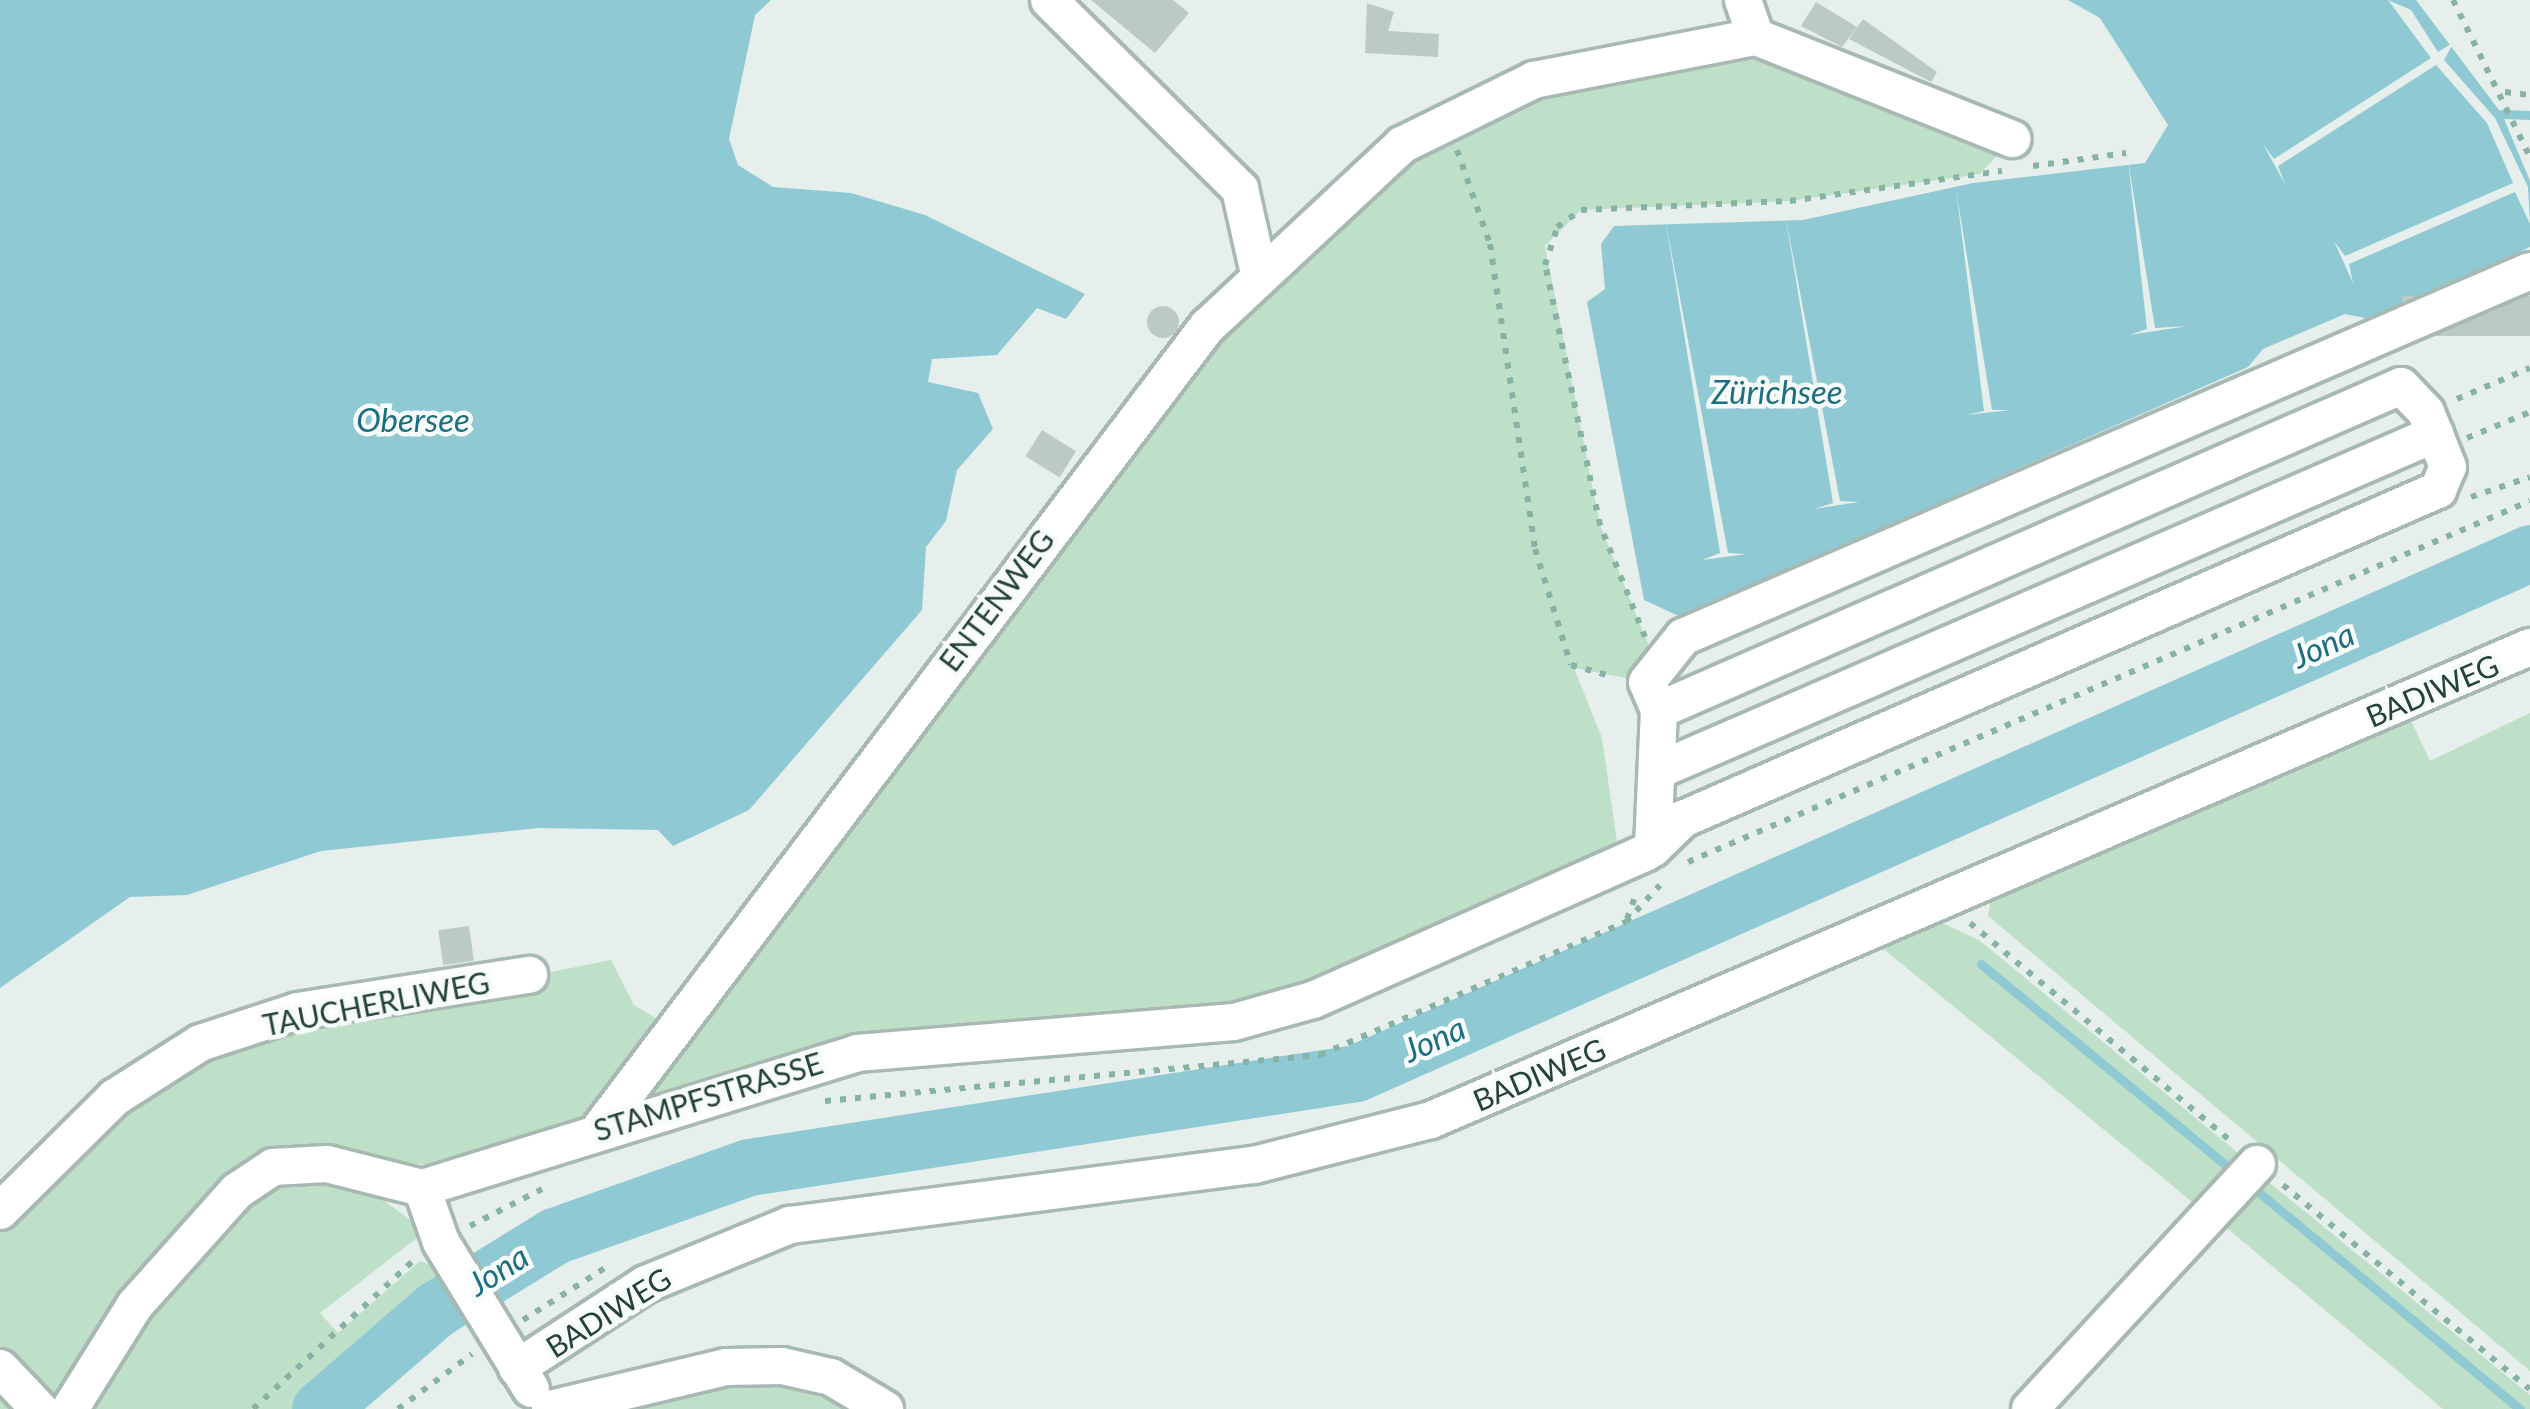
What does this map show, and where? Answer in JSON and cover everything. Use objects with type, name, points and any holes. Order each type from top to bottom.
[{"type":"street","points":[[1742,0],[1756,37],[2012,139]]},
{"type":"street","points":[[1056,3],[1240,189],[1259,273]]},
{"type":"street","name":"ENTENWEG","points":[[601,1127],[1081,487],[1259,273],[1440,118],[1534,80],[1756,37]]},
{"type":"street","points":[[1653,848],[1659,770],[1654,685],[1683,637],[2530,271]]},
{"type":"street","points":[[1654,685],[2401,386],[2434,432],[1659,770]]},
{"type":"street","name":"STAMPFSTRASSE","points":[[422,1188],[601,1127],[857,1053],[1234,1022],[1313,1000],[1653,848],[1683,819],[2438,490],[2434,432]]},
{"type":"street","name":"BADIWEG","points":[[518,1368],[646,1284],[790,1226],[1254,1165],[1431,1120],[2530,647]]},
{"type":"street","name":"TAUCHERLIWEG","points":[[0,1211],[114,1098],[200,1043],[298,1012],[529,975]]},
{"type":"street","points":[[70,1409],[135,1305],[261,1174],[306,1162],[422,1188],[441,1241],[546,1409],[764,1366],[831,1377],[885,1409]]},
{"type":"street","points":[[2030,1409],[2244,1177]]},
{"type":"street","points":[[2,1374],[38,1409]]},
{"type":"path","points":[[2453,0],[2506,96],[2530,158]]},
{"type":"path","points":[[2506,96],[2530,95]]},
{"type":"path","points":[[1440,118],[1490,244],[1535,549],[1571,665],[1654,685]]},
{"type":"path","points":[[1654,685],[1600,525],[1545,265],[1557,227],[1581,210],[1790,201],[2126,153]]},
{"type":"path","points":[[2434,432],[2530,368]]},
{"type":"path","points":[[2434,432],[2530,412]]},
{"type":"path","points":[[2469,498],[2530,476]]},
{"type":"path","points":[[819,1102],[1320,1055],[1626,922],[1676,868],[2530,501]]},
{"type":"path","points":[[1626,922],[1638,888]]},
{"type":"path","points":[[253,1409],[441,1241],[566,1177]]},
{"type":"path","points":[[398,1409],[499,1330],[619,1263]]},
{"type":"green space","points":[[1756,37],[2012,139],[1980,174],[1790,201],[1581,210],[1545,246],[1600,525],[1656,663],[1647,682],[1574,668],[1602,738],[1619,856],[1251,1006],[819,1048],[432,1165],[273,1153],[56,1409],[0,1409],[0,1211],[200,1043],[611,960],[634,1005],[672,1028],[1207,327],[1440,118]]},
{"type":"green space","points":[[2530,713],[2530,1371],[1988,916],[1991,898],[2409,716],[2430,761]]},
{"type":"green space","points":[[1942,923],[1979,940],[2243,1157],[2202,1210],[1875,942]]},
{"type":"green space","points":[[2259,1174],[2530,1395],[2530,1409],[2443,1409],[2215,1218]]},
{"type":"green space","points":[[306,1177],[366,1188],[426,1231],[320,1313],[338,1333],[420,1261],[447,1271],[298,1409],[85,1409],[228,1218],[280,1179]]},
{"type":"green space","points":[[757,1378],[859,1409],[612,1409]]},
{"type":"water","name":"Obersee","points":[[0,0],[771,0],[755,15],[729,139],[738,165],[773,187],[851,193],[925,215],[1085,294],[1066,319],[1037,308],[997,355],[932,359],[928,382],[978,393],[993,429],[957,470],[946,521],[926,547],[922,610],[749,810],[673,846],[658,830],[539,828],[321,851],[187,895],[130,897],[0,988]]},
{"type":"water","name":"Zürichsee","points":[[2068,0],[2416,0],[2502,114],[2530,181],[2530,247],[2370,319],[2345,314],[2263,349],[2248,367],[1681,617],[1644,600],[1587,302],[1605,289],[1601,244],[1614,226],[1803,220],[1973,183],[2145,163],[2168,125],[2100,18]]},
{"type":"pier","points":[[2388,0],[2411,10],[2438,52],[2454,42],[2444,60],[2495,118],[2528,187],[2530,224],[2515,192],[2349,264],[2353,283],[2334,241],[2345,256],[2513,183],[2487,123],[2436,65],[2278,166],[2285,184],[2263,144],[2274,159],[2431,58]]},
{"type":"pier","points":[[2128,160],[2155,328],[2188,326],[2129,335],[2147,329]]},
{"type":"pier","points":[[1956,189],[1992,410],[2011,410],[1966,415],[1984,411]]},
{"type":"pier","points":[[1785,214],[1840,501],[1859,502],[1814,509],[1833,503]]},
{"type":"pier","points":[[1665,218],[1728,553],[1747,554],[1702,560],[1720,553]]},
{"type":"building","points":[[1091,0],[1173,0],[1189,13],[1155,53]]},
{"type":"building","points":[[1816,2],[1857,27],[1842,47],[1801,26]]},
{"type":"building","points":[[1367,3],[1394,12],[1388,31],[1439,34],[1438,57],[1365,53]]},
{"type":"building","points":[[1863,19],[1937,72],[1931,82],[1849,39]]},
{"type":"building","points":[[2402,296],[2530,296],[2530,336],[2402,336]]},
{"type":"building","points":[[1163,306],[1174,311],[1179,322],[1174,333],[1163,338],[1152,333],[1147,322],[1152,311]]},
{"type":"building","points":[[1042,430],[1076,451],[1059,477],[1026,456]]},
{"type":"building","points":[[469,926],[474,961],[443,965],[438,930]]},
{"type":"waterway","points":[[2502,114],[2530,115]]},
{"type":"waterway","name":"Jona","points":[[320,1409],[436,1309],[554,1236],[749,1167],[1356,1073],[2530,553]]},
{"type":"waterway","points":[[1981,964],[2237,1174]]},
{"type":"waterway","points":[[2250,1185],[2520,1409]]}]
